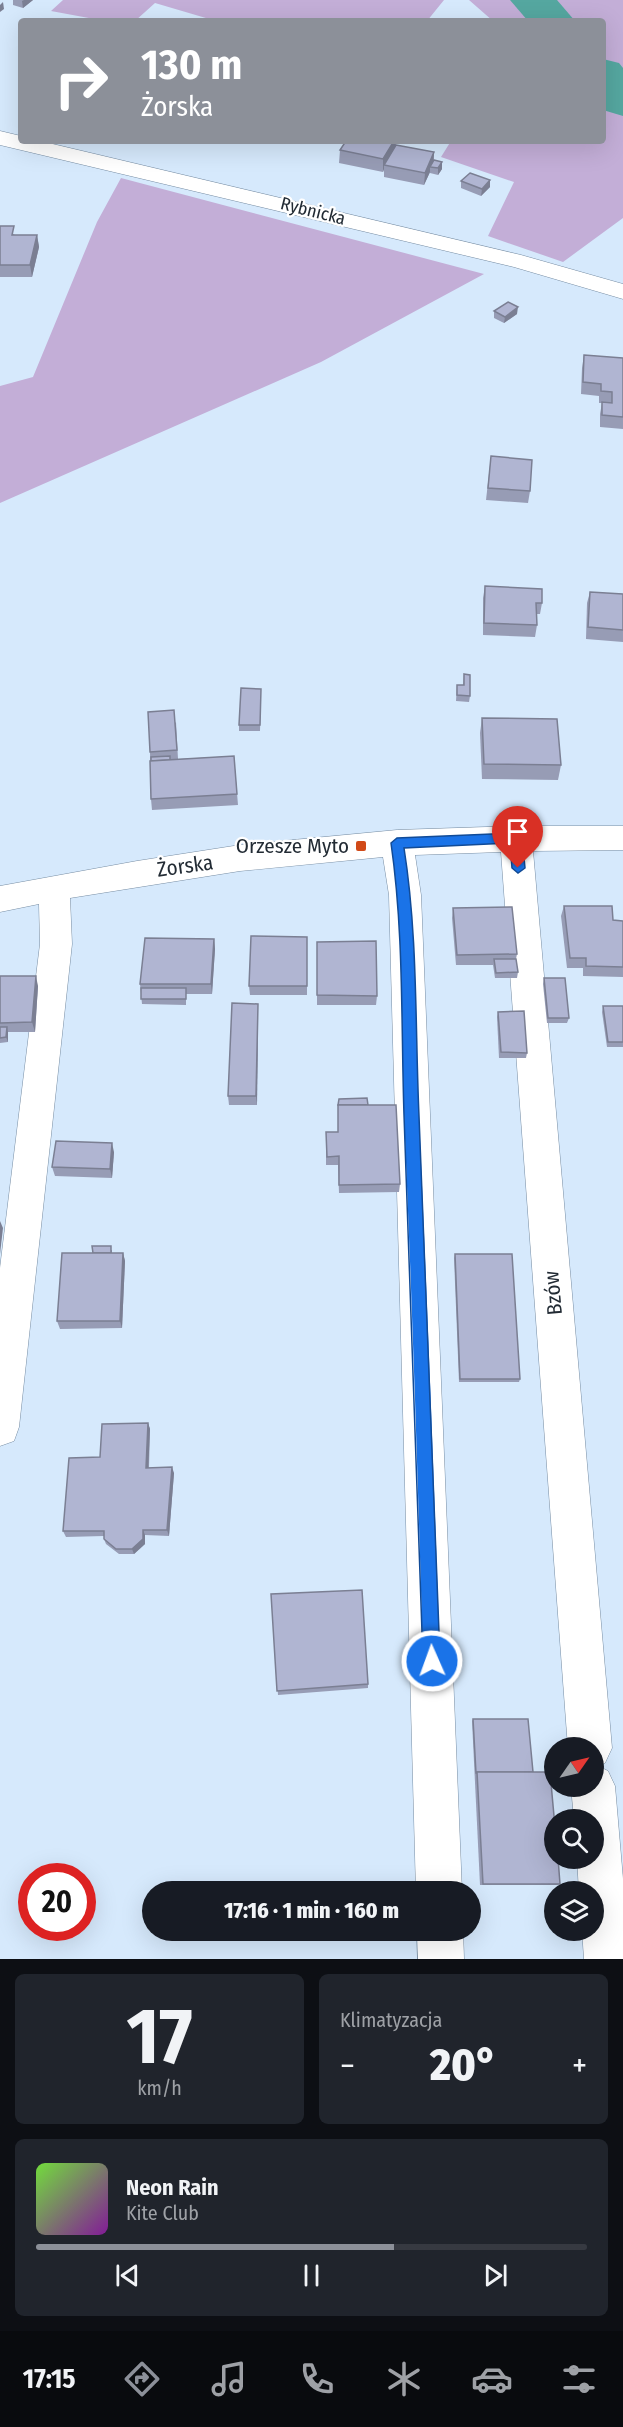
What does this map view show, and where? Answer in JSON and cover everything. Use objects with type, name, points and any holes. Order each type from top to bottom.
[{"type":"street","name":"Rybnicka","points":[[0,138],[18,142]]},
{"type":"street","name":"Rybnicka","points":[[25,144],[510,259],[623,292]]},
{"type":"street","name":"Żorska","points":[[0,899],[160,869],[274,854],[397,843],[516,838],[623,838]]},
{"type":"street","name":"Bzów","points":[[516,838],[589,1737]]},
{"type":"street","points":[[397,843],[405,895],[439,1881]]},
{"type":"street","points":[[0,1427],[56,944],[54,888]]},
{"type":"street","points":[[594,1797],[607,1959]]},
{"type":"street","points":[[440,1941],[441,1959]]},
{"type":"shaded area","points":[[63,0],[444,0],[429,18],[206,18],[155,3],[138,18],[89,18],[51,11]]},
{"type":"shaded area","points":[[469,0],[623,0],[623,218],[563,262],[488,236],[514,182],[441,157],[449,144],[606,144],[606,18],[490,18]]},
{"type":"shaded area","points":[[121,178],[484,274],[321,362],[0,503],[0,386],[33,377],[97,222]]},
{"type":"building","points":[[344,144],[392,144],[383,159],[340,150]]},
{"type":"building","points":[[396,145],[434,152],[425,173],[384,165]]},
{"type":"building","points":[[434,160],[442,162],[438,168],[430,167]]},
{"type":"building","points":[[470,173],[490,180],[482,189],[461,181]]},
{"type":"building","points":[[0,226],[14,226],[12,235],[37,235],[30,265],[0,265]]},
{"type":"building","points":[[508,302],[518,307],[505,317],[494,311]]},
{"type":"building","points":[[584,355],[623,358],[623,417],[602,415],[602,402],[612,403],[612,392],[601,391],[601,384],[583,382]]},
{"type":"building","points":[[491,456],[532,460],[530,491],[488,488]]},
{"type":"building","points":[[485,586],[542,589],[542,603],[536,603],[537,625],[484,623]]},
{"type":"building","points":[[590,592],[623,594],[623,630],[588,627]]},
{"type":"building","points":[[464,674],[470,675],[470,696],[457,695],[457,685],[464,685]]},
{"type":"building","points":[[241,688],[261,689],[260,725],[239,725]]},
{"type":"building","points":[[174,710],[177,750],[150,752],[148,712]]},
{"type":"building","points":[[482,718],[557,719],[561,765],[484,764]]},
{"type":"building","points":[[170,756],[170,760],[151,761],[151,757]]},
{"type":"building","points":[[234,756],[237,794],[151,799],[150,761]]},
{"type":"building","points":[[564,906],[612,906],[613,920],[623,921],[623,967],[586,966],[586,958],[570,958]]},
{"type":"building","points":[[512,907],[517,954],[457,955],[453,908]]},
{"type":"building","points":[[251,936],[307,937],[307,986],[249,986]]},
{"type":"building","points":[[145,938],[214,939],[211,984],[140,984]]},
{"type":"building","points":[[376,941],[377,996],[317,995],[317,942]]},
{"type":"building","points":[[494,959],[516,959],[518,972],[496,973]]},
{"type":"building","points":[[0,976],[36,976],[32,1022],[0,1023]]},
{"type":"building","points":[[544,978],[565,978],[569,1018],[548,1018]]},
{"type":"building","points":[[141,988],[186,988],[186,999],[141,999]]},
{"type":"building","points":[[232,1003],[258,1004],[256,1096],[228,1096]]},
{"type":"building","points":[[603,1006],[623,1006],[623,1042],[608,1042]]},
{"type":"building","points":[[524,1011],[527,1053],[501,1052],[498,1012]]},
{"type":"building","points":[[0,1027],[7,1027],[6,1037],[0,1038]]},
{"type":"building","points":[[367,1098],[368,1105],[338,1105],[339,1099]]},
{"type":"building","points":[[338,1105],[396,1105],[400,1184],[339,1185],[339,1156],[327,1157],[326,1132],[338,1132]]},
{"type":"building","points":[[56,1141],[112,1143],[110,1169],[52,1167]]},
{"type":"building","points":[[92,1246],[111,1246],[111,1253],[93,1253]]},
{"type":"building","points":[[62,1253],[123,1253],[120,1321],[57,1321]]},
{"type":"building","points":[[455,1254],[512,1254],[520,1379],[460,1379]]},
{"type":"building","points":[[148,1423],[146,1468],[172,1467],[167,1530],[143,1530],[143,1539],[132,1549],[116,1549],[104,1539],[104,1531],[63,1531],[69,1458],[100,1457],[102,1424]]},
{"type":"building","points":[[362,1590],[368,1684],[277,1691],[271,1594]]},
{"type":"building","points":[[473,1719],[528,1719],[533,1772],[476,1773]]},
{"type":"building","points":[[477,1772],[544,1772],[544,1797],[552,1797],[553,1809],[544,1809],[544,1869],[559,1869],[560,1881],[544,1881],[544,1884],[483,1884]]},
{"type":"waterway","points":[[532,0],[550,18]]},
{"type":"waterway","points":[[606,77],[606,92]]},
{"type":"waterway","points":[[606,92],[623,102]]},
{"type":"place","name":"Orzesze Myto","points":[[361,846]]},
{"type":"route","points":[[432,1661],[408,1032],[405,895],[397,843],[516,838],[518,868]]}]
